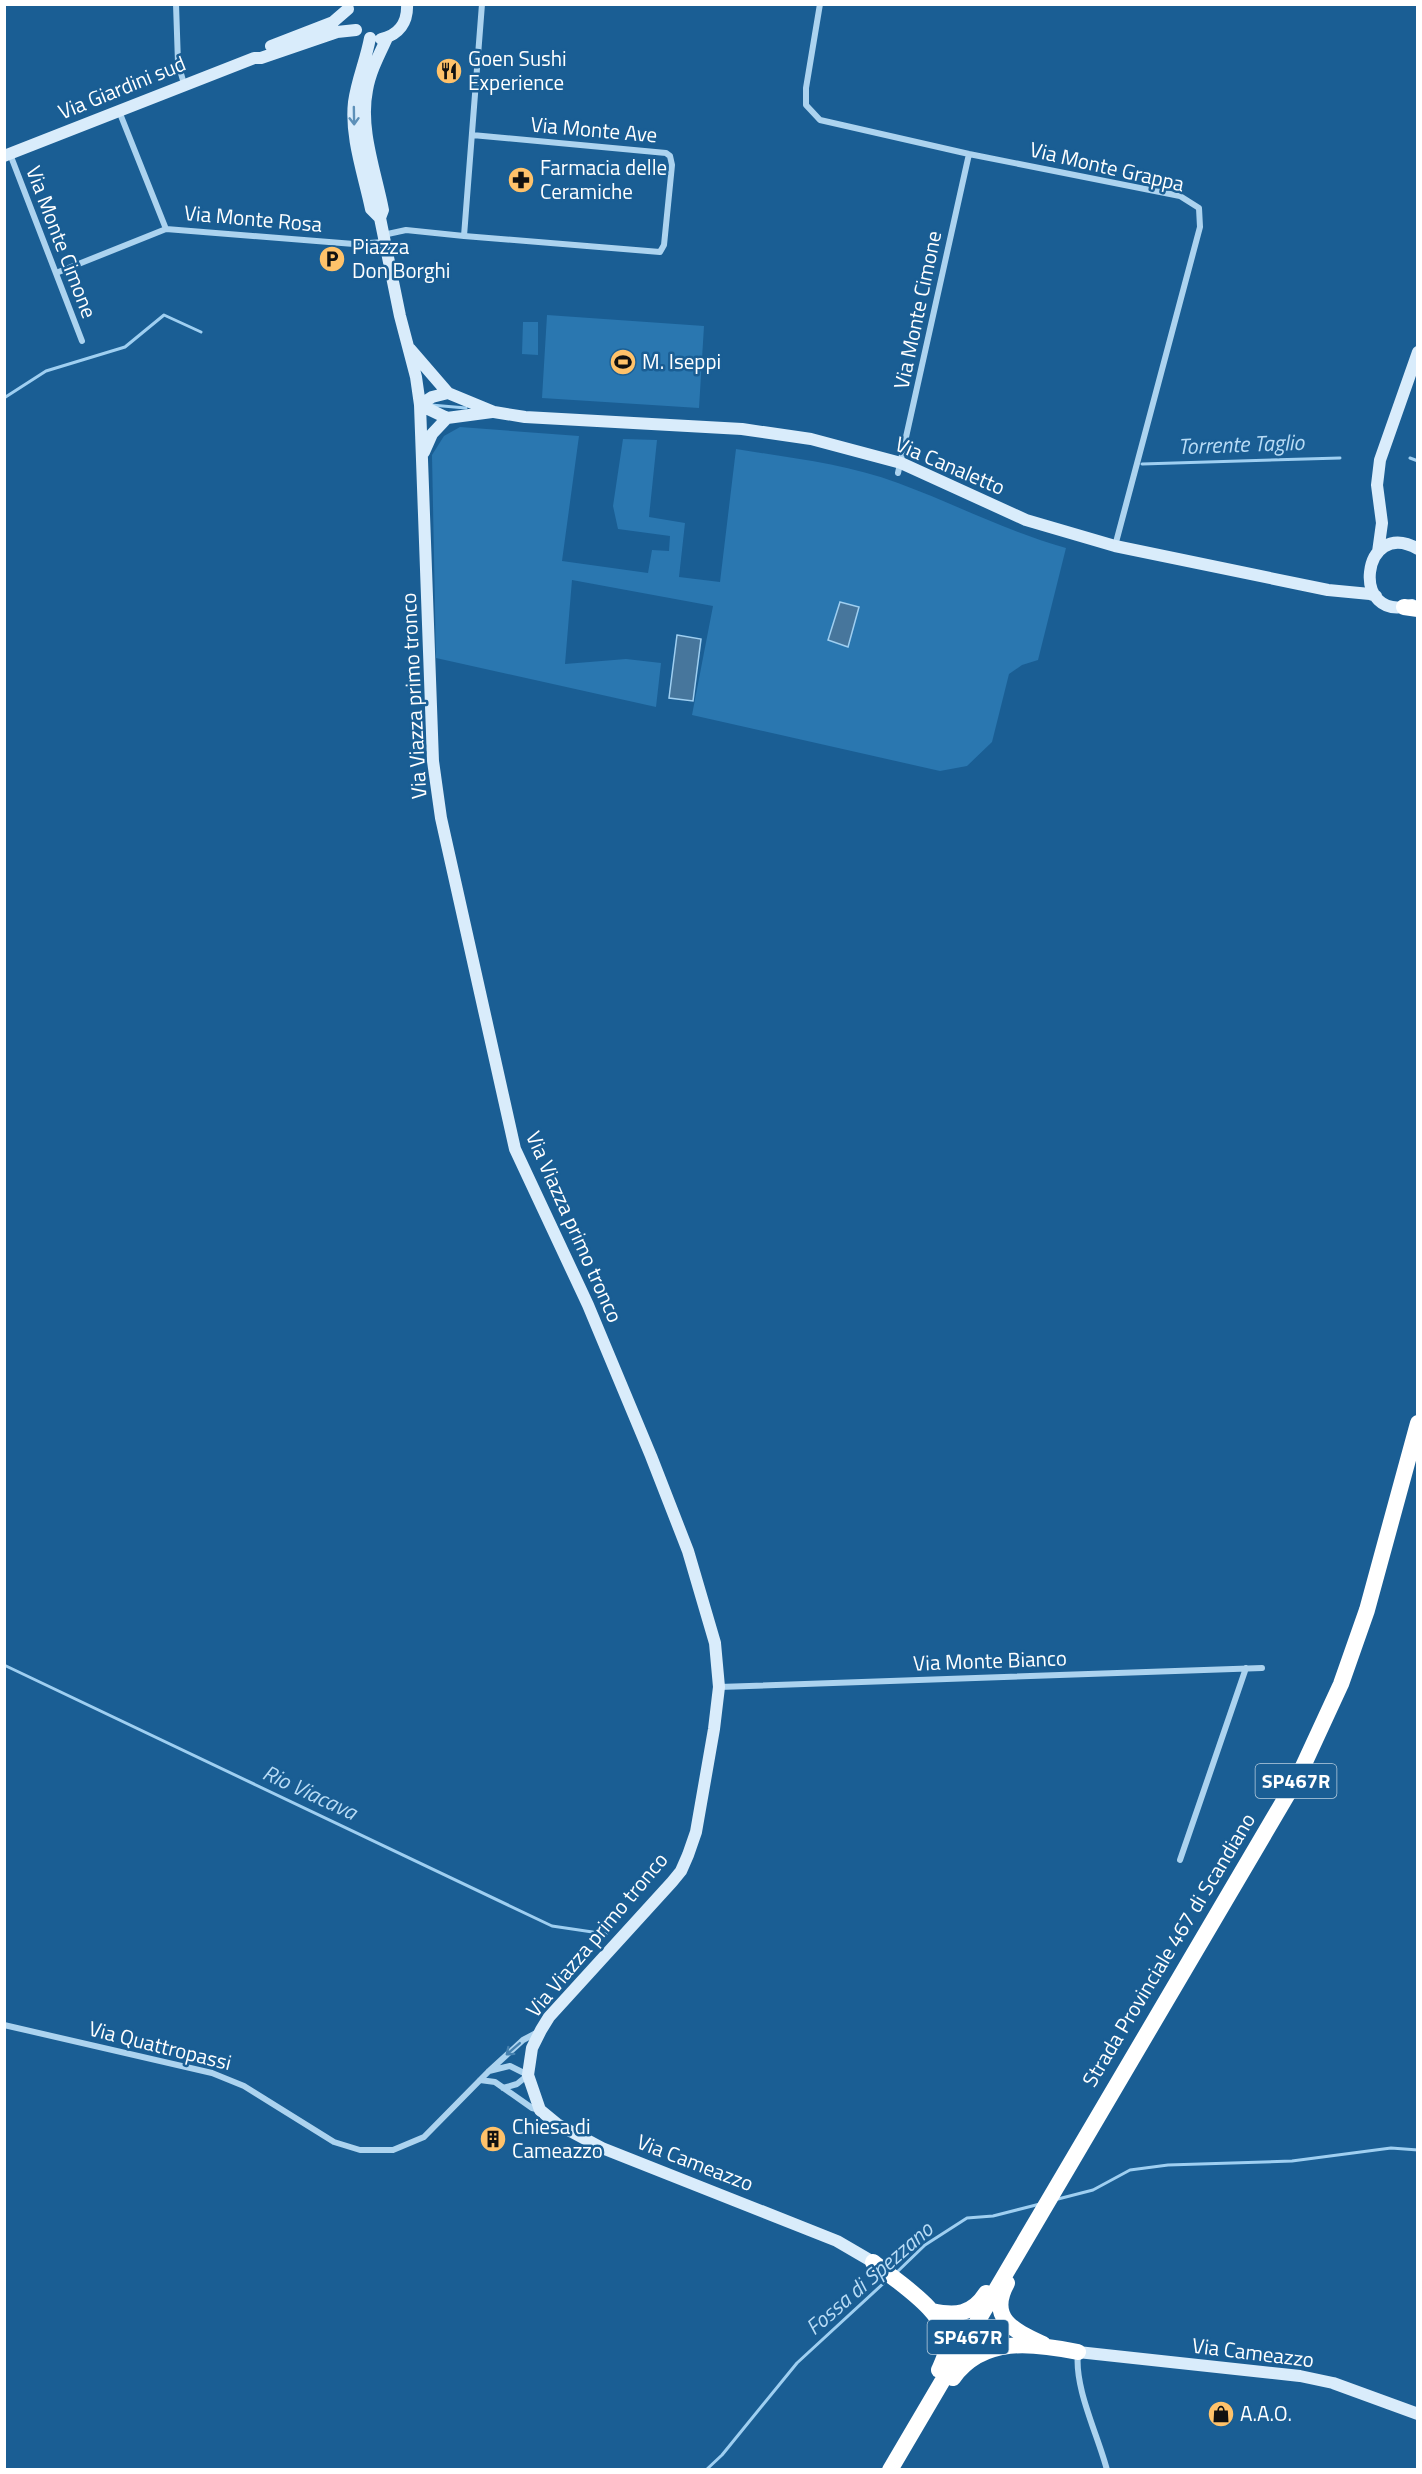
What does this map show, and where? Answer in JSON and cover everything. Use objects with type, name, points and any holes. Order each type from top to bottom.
[{"type":"highway","name":"Strada Provinciale 467 di Scandiano","points":[[890,2469],[1299,1775],[1341,1684],[1367,1610],[1418,1423]]},
{"type":"highway","points":[[1017,2253],[1017,2265],[1002,2292],[1004,2317],[1013,2331],[1046,2346]]},
{"type":"highway","points":[[873,2262],[932,2311],[945,2332],[947,2351],[929,2390],[928,2405],[935,2407],[963,2366],[977,2355],[1000,2347],[1046,2346],[1078,2352]]},
{"type":"highway","points":[[932,2311],[957,2314],[972,2309],[981,2300],[993,2281],[1005,2273]]},
{"type":"street","points":[[176,4],[178,63],[184,84]]},
{"type":"street","points":[[464,236],[482,4]]},
{"type":"street","name":"Via Monte Grappa","points":[[820,4],[806,88],[806,105],[820,120],[969,154],[1180,196],[1199,208],[1200,227],[1115,546]]},
{"type":"street","name":"Via Viazza primo tronco","points":[[408,6],[402,26],[387,38],[370,75],[365,110],[366,126],[383,210],[380,218],[383,239],[420,405],[433,761],[441,818],[504,1110],[515,1149],[588,1305],[688,1551],[715,1643],[719,1687],[696,1832],[681,1871],[549,2017],[532,2048],[528,2075]]},
{"type":"street","points":[[348,7],[349,17],[356,30],[370,38],[387,38]]},
{"type":"street","points":[[254,58],[260,51],[333,22],[348,7]]},
{"type":"street","points":[[254,58],[261,58],[336,32],[356,30]]},
{"type":"street","name":"Via Viazza primo tronco","points":[[370,38],[354,99],[354,121],[371,209],[380,218]]},
{"type":"street","name":"Via Giardini sud","points":[[7,155],[254,58]]},
{"type":"street","points":[[119,111],[166,229]]},
{"type":"street","name":"Via Monte Ave","points":[[464,236],[658,252],[664,245],[672,165],[671,158],[666,153],[472,135]]},
{"type":"street","name":"Via Monte Cimone","points":[[899,468],[969,154]]},
{"type":"street","name":"Via Monte Cimone","points":[[7,155],[82,341]]},
{"type":"street","name":"Via Monte Rosa","points":[[56,273],[166,229],[354,244],[383,239],[406,230],[464,236]]},
{"type":"street","name":"Via Canaletto","points":[[409,348],[448,393],[494,412],[525,417],[742,429],[811,439],[899,468],[1026,520],[1115,546],[1348,592],[1370,594],[1392,606],[1413,606]]},
{"type":"street","points":[[1348,592],[1367,577],[1369,567],[1378,552],[1382,523],[1377,485],[1380,460],[1418,352]]},
{"type":"street","points":[[420,405],[432,397],[448,393]]},
{"type":"street","points":[[420,405],[447,418],[432,434],[423,453]]},
{"type":"street","name":"Via Canaletto","points":[[447,418],[494,412]]},
{"type":"street","points":[[1382,523],[1401,544]]},
{"type":"street","points":[[1378,552],[1389,546],[1401,544],[1417,549]]},
{"type":"street","points":[[1369,567],[1370,585],[1376,596]]},
{"type":"street","points":[[1180,1860],[1245,1668]]},
{"type":"street","name":"Via Monte Bianco","points":[[719,1687],[1263,1668]]},
{"type":"street","name":"Via Quattropassi","points":[[4,2025],[212,2073],[244,2086],[334,2142],[360,2150],[393,2150],[424,2137],[488,2072],[524,2040],[541,2030]]},
{"type":"street","points":[[488,2072],[510,2066],[528,2075],[540,2110]]},
{"type":"street","points":[[503,2088],[517,2084],[528,2075]]},
{"type":"street","points":[[480,2080],[495,2082],[532,2108],[540,2110]]},
{"type":"street","name":"Via Cameazzo","points":[[540,2110],[558,2124],[602,2148],[786,2219],[837,2241],[873,2262]]},
{"type":"street","points":[[1078,2352],[1077,2361],[1083,2391],[1107,2469]]},
{"type":"street","name":"Via Cameazzo","points":[[1078,2352],[1300,2376],[1333,2383],[1418,2414]]},
{"type":"shaded area","name":"M. Iseppi","points":[[547,315],[704,326],[699,408],[542,398]]},
{"type":"shaded area","points":[[523,322],[538,322],[538,355],[522,354]]},
{"type":"shaded area","points":[[460,427],[579,436],[562,561],[648,573],[652,550],[669,551],[670,536],[618,529],[613,506],[623,439],[657,440],[649,517],[685,523],[679,577],[720,582],[736,449],[818,462],[878,476],[1002,526],[1066,548],[1038,660],[1022,665],[1009,674],[992,742],[967,766],[940,771],[692,715],[713,606],[572,580],[565,664],[626,659],[661,663],[656,707],[436,658],[432,455],[444,436]]},
{"type":"shaded area","points":[[840,602],[859,607],[848,647],[828,640]]},
{"type":"shaded area","points":[[677,635],[701,639],[693,701],[669,698]]},
{"type":"waterway","name":"Torrente Taglio","points":[[4,398],[46,371],[125,347],[164,315],[201,332]]},
{"type":"waterway","name":"Torrente Taglio","points":[[431,405],[466,408]]},
{"type":"waterway","name":"Torrente Taglio","points":[[1142,464],[1340,458]]},
{"type":"waterway","name":"Torrente Taglio","points":[[1410,458],[1418,461]]},
{"type":"waterway","name":"Rio Viacava","points":[[4,1665],[552,1926],[606,1934]]},
{"type":"waterway","name":"Fossa di Spezzano","points":[[1058,2199],[1093,2190],[1130,2170],[1168,2165],[1292,2161],[1391,2148],[1418,2150]]},
{"type":"waterway","name":"Fossa di Spezzano","points":[[896,2273],[925,2245],[967,2218],[993,2216],[1040,2204]]},
{"type":"waterway","name":"Fossa di Spezzano","points":[[706,2470],[722,2455],[797,2363],[886,2281]]},
{"type":"place","name":"Goen Sushi Experience","points":[[449,71]]},
{"type":"place","name":"Farmacia delle Ceramiche","points":[[521,180]]},
{"type":"place","name":"Piazza Don Borghi","points":[[332,259]]},
{"type":"place","name":"M. Iseppi","points":[[623,362]]},
{"type":"place","name":"Chiesa di Cameazzo","points":[[493,2139]]},
{"type":"place","name":"A.A.O.","points":[[1221,2414]]}]
